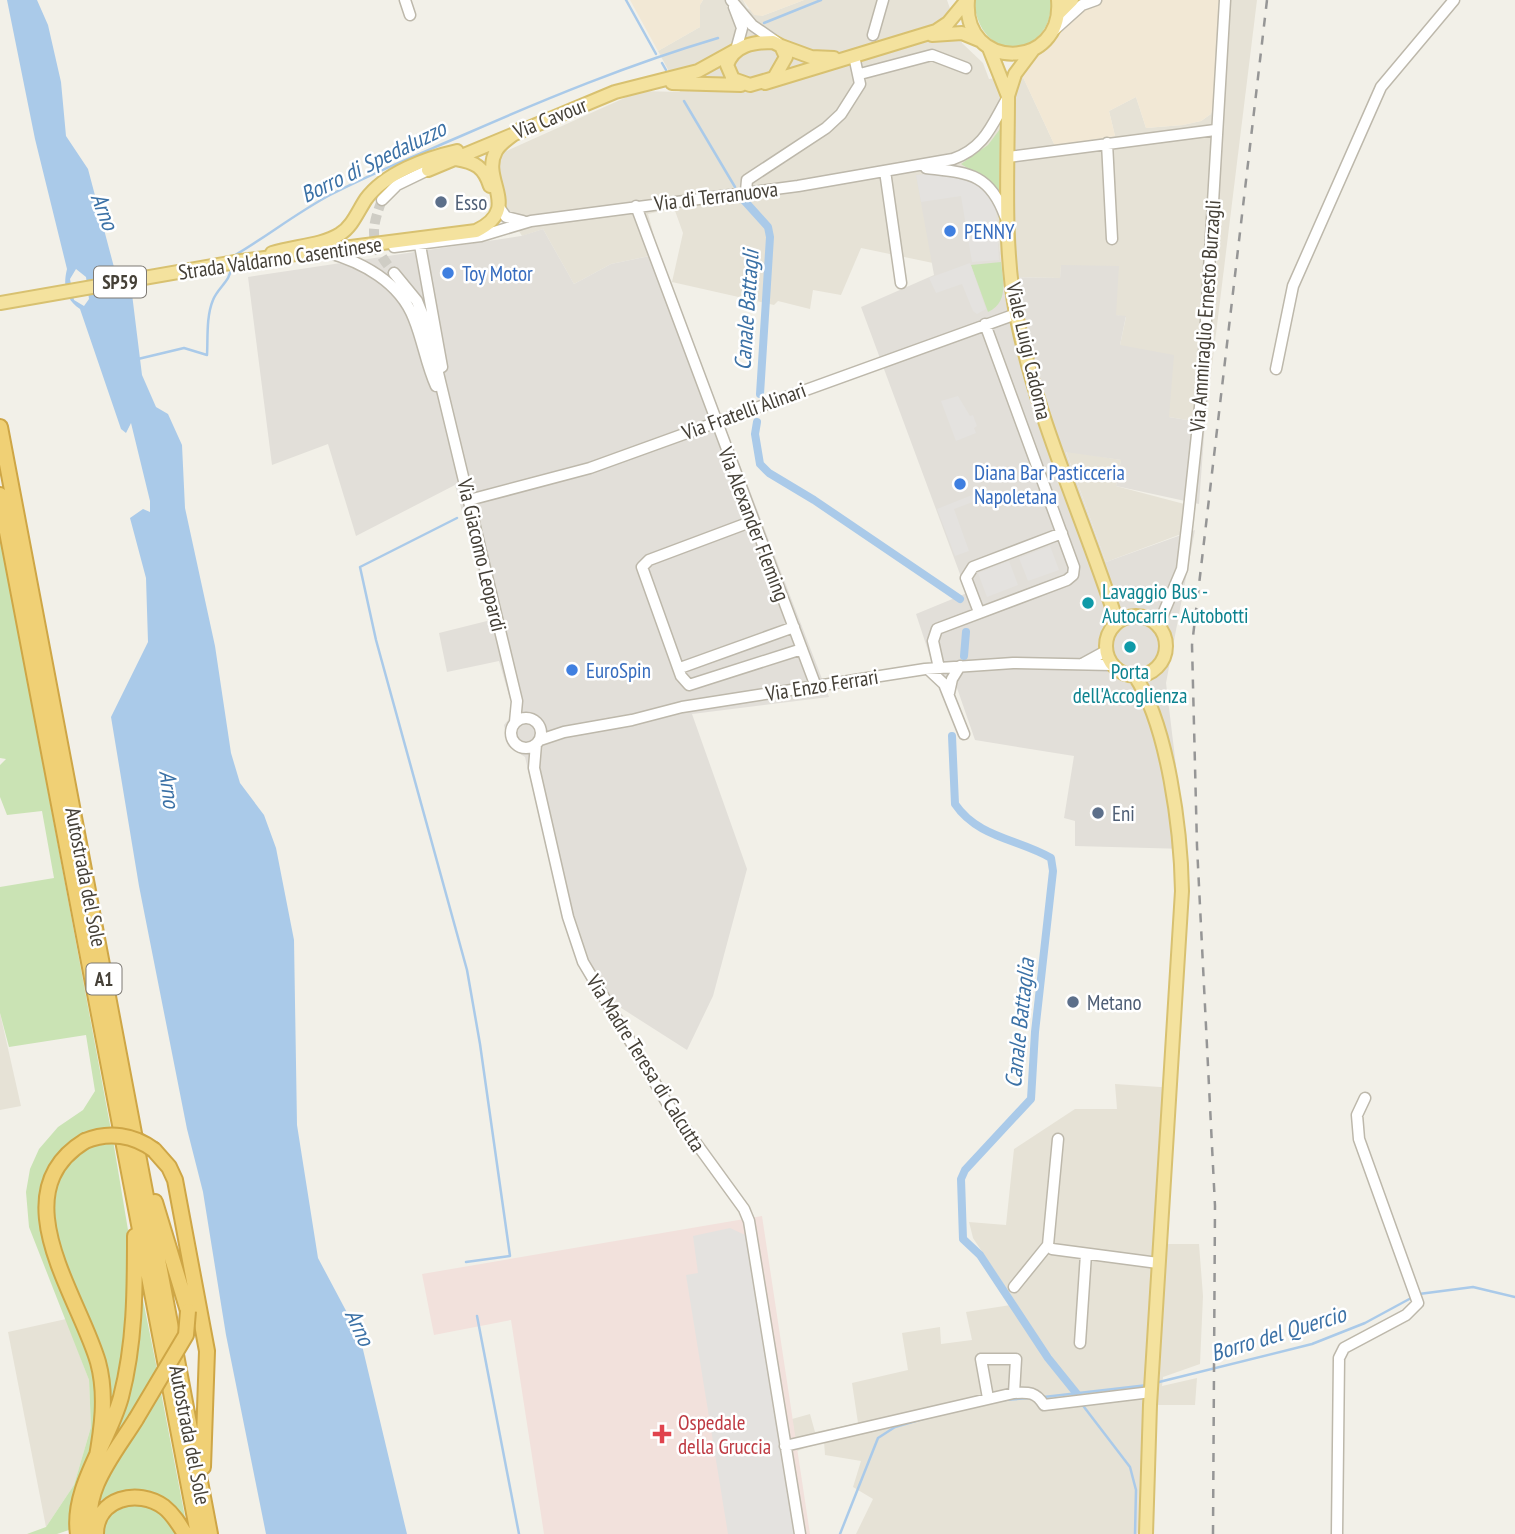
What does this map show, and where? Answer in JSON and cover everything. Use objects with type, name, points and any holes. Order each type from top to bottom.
[{"type":"highway","name":"Autostrada del Sole","points":[[0,427],[210,1534]]},
{"type":"highway","name":"Autostrada del Sole","points":[[0,495],[198,1534]]},
{"type":"highway","points":[[96,1462],[103,1421],[99,1364],[54,1259],[46,1222],[48,1194],[55,1172],[67,1154],[85,1141],[102,1136],[123,1136],[154,1150],[165,1161],[175,1180],[205,1336],[205,1507]]},
{"type":"highway","points":[[94,1534],[88,1514],[92,1494],[186,1335],[188,1311],[137,1147]]},
{"type":"highway","points":[[78,1534],[79,1499],[116,1415],[133,1338],[135,1210]]},
{"type":"highway","points":[[94,1534],[99,1518],[106,1508],[119,1500],[135,1497],[164,1507],[185,1534]]},
{"type":"main road","name":"Via Cavour","points":[[633,86],[668,83],[765,83],[922,36],[948,23],[967,0]]},
{"type":"main road","name":"Viale Luigi Cadorna","points":[[967,0],[969,21],[984,44],[1008,96]]},
{"type":"main road","points":[[1053,32],[1058,7],[1072,0]]},
{"type":"main road","name":"Viale Luigi Cadorna","points":[[1053,32],[1033,50],[1015,74],[1008,96],[1009,226],[1016,314],[1036,395],[1116,622]]},
{"type":"main road","name":"Via Cavour","points":[[922,36],[962,33],[1011,54],[1033,50]]},
{"type":"main road","name":"Via Cavour","points":[[428,170],[521,129],[633,86],[679,77],[759,42],[780,45],[811,57],[849,57]]},
{"type":"main road","points":[[765,83],[774,78],[783,66],[786,57],[780,45]]},
{"type":"main road","points":[[736,50],[728,61],[728,71],[733,79],[746,85]]},
{"type":"main road","points":[[499,207],[492,162],[502,144],[521,129]]},
{"type":"main road","name":"Via Cavour","points":[[241,261],[330,240],[344,233],[376,188],[392,176],[455,151],[462,156]]},
{"type":"main road","points":[[265,256],[470,224],[482,219],[491,205],[487,175],[462,156]]},
{"type":"main road","name":"Strada Valdarno Casentinese","points":[[0,303],[241,261],[476,231],[489,225],[499,207]]},
{"type":"main road","name":"Viale Luigi Cadorna","points":[[1108,595],[1131,616]]},
{"type":"main road","points":[[1131,616],[1141,616],[1158,626],[1166,645],[1160,664],[1152,671],[1135,676],[1126,675],[1112,665],[1106,651],[1107,635],[1116,622],[1131,616]]},
{"type":"main road","points":[[1143,1531],[1181,923],[1181,855],[1176,809],[1149,697],[1152,671]]},
{"type":"main road","points":[[1135,676],[1149,697]]},
{"type":"street","points":[[405,0],[410,15]]},
{"type":"street","points":[[736,50],[742,28],[731,0],[752,25],[780,45]]},
{"type":"street","points":[[873,36],[883,0]]},
{"type":"street","points":[[1053,32],[1083,5],[1096,0]]},
{"type":"street","name":"Via Ammiraglio Ernesto Burzagli","points":[[1158,626],[1182,569],[1202,388],[1225,0]]},
{"type":"street","points":[[1276,369],[1293,286],[1381,88],[1454,0]]},
{"type":"street","points":[[714,61],[736,35],[738,20]]},
{"type":"street","points":[[860,74],[932,55],[966,68]]},
{"type":"street","points":[[746,191],[747,180],[841,114],[854,97],[860,74],[849,57]]},
{"type":"street","name":"Via di Terranuova","points":[[355,248],[420,245],[481,236],[531,221],[901,169],[953,159],[972,151],[986,137],[1008,96]]},
{"type":"street","points":[[1008,157],[1216,130]]},
{"type":"street","points":[[1107,143],[1112,239]]},
{"type":"street","name":"Via di Terranuova","points":[[901,169],[961,172],[978,178],[993,191],[1009,226]]},
{"type":"street","points":[[382,200],[397,185],[428,170]]},
{"type":"street","points":[[885,171],[901,283]]},
{"type":"street","name":"Via Alexander Fleming","points":[[636,206],[815,684]]},
{"type":"street","name":"Via di Terranuova","points":[[499,207],[506,217],[531,221]]},
{"type":"street","name":"Via Giacomo Leopardi","points":[[420,245],[443,369],[446,409]]},
{"type":"street","name":"Via Giacomo Leopardi","points":[[326,252],[360,262],[404,300],[414,317],[430,372],[446,409]]},
{"type":"street","name":"Via Giacomo Leopardi","points":[[394,273],[417,301],[426,323],[517,701],[511,735],[515,743],[523,748],[534,768],[568,917],[583,962]]},
{"type":"street","name":"Via Fratelli Alinari","points":[[469,500],[590,468],[1016,314]]},
{"type":"street","points":[[964,734],[949,694],[934,668],[933,634],[942,626],[1067,580],[1073,575],[1074,567],[985,324]]},
{"type":"street","points":[[753,521],[649,561],[642,567],[681,676],[689,685],[803,649]]},
{"type":"street","points":[[979,612],[966,578],[973,567],[1062,533]]},
{"type":"street","points":[[680,667],[794,627]]},
{"type":"street","points":[[1083,663],[1106,651]]},
{"type":"street","name":"Via Enzo Ferrari","points":[[538,742],[565,732],[632,720],[682,707],[815,684],[934,668],[1013,663],[1112,665]]},
{"type":"street","points":[[949,694],[952,679],[960,666]]},
{"type":"street","name":"Via Giacomo Leopardi","points":[[517,701],[541,732],[534,768]]},
{"type":"street","points":[[515,722],[522,718],[565,732]]},
{"type":"street","points":[[523,748],[538,742]]},
{"type":"street","name":"Via Madre Teresa di Calcutta","points":[[583,962],[667,1104],[750,1221],[800,1534]]},
{"type":"street","points":[[1337,1534],[1339,1358],[1343,1348],[1406,1315],[1418,1303],[1359,1139],[1357,1115],[1365,1098]]},
{"type":"street","points":[[1014,1287],[1048,1245],[1058,1139]]},
{"type":"street","points":[[1048,1245],[1052,1249],[1158,1263]]},
{"type":"street","points":[[1080,1343],[1086,1254]]},
{"type":"street","points":[[988,1398],[981,1359],[1016,1359],[1014,1392]]},
{"type":"street","points":[[785,1446],[1014,1392],[1030,1392],[1038,1396],[1044,1405],[1151,1392]]},
{"type":"shaded area","points":[[630,0],[703,0],[700,5],[700,27],[658,51]]},
{"type":"shaded area","points":[[703,0],[743,0],[747,8],[762,16],[804,0],[947,0],[962,43],[983,63],[989,79],[1022,75],[1055,146],[1115,136],[1109,111],[1136,97],[1146,128],[1183,125],[1201,121],[1211,114],[1215,101],[1219,0],[1257,0],[1205,423],[1169,417],[1120,345],[1126,317],[1116,315],[1061,266],[1060,278],[1003,277],[994,204],[931,175],[917,175],[933,263],[861,248],[841,295],[813,290],[810,309],[778,301],[774,305],[672,282],[683,233],[674,208],[648,214],[659,254],[611,264],[574,284],[543,229],[522,236],[506,210],[499,166],[502,153],[640,91],[680,92],[658,51],[700,27],[700,5]]},
{"type":"shaded area","points":[[743,0],[804,0],[762,16],[754,15]]},
{"type":"shaded area","points":[[1083,0],[1219,0],[1215,101],[1211,114],[1201,121],[1183,125],[1146,128],[1136,97],[1109,111],[1115,136],[1055,146],[1022,75],[1028,62]]},
{"type":"shaded area","points":[[947,173],[994,204],[1003,277],[1060,278],[1061,265],[1119,266],[1116,315],[1126,316],[1120,345],[1174,355],[1169,417],[1205,423],[1199,504],[1116,486],[1121,460],[1066,452],[1106,562],[1195,530],[1166,683],[1186,849],[1075,846],[1075,821],[1064,818],[1074,756],[975,740],[957,688],[937,678],[916,614],[967,593],[861,307],[934,275],[916,175]]},
{"type":"shaded area","points":[[947,173],[966,177],[985,189],[996,211],[999,260],[972,262],[961,196],[921,202],[916,175]]},
{"type":"shaded area","points":[[543,229],[574,284],[611,264],[659,254],[829,697],[692,714],[747,869],[713,996],[687,1050],[593,990],[579,966],[566,929],[525,757],[508,746],[504,725],[514,713],[499,661],[447,672],[439,633],[491,620],[455,485],[356,536],[328,444],[272,465],[248,277],[521,236]]},
{"type":"shaded area","points":[[970,263],[986,309],[977,314],[973,311],[962,284],[936,293],[929,278]]},
{"type":"shaded area","points":[[958,396],[970,416],[973,415],[977,426],[974,428],[976,433],[956,441],[941,401]]},
{"type":"shaded area","points":[[1066,451],[1121,460],[1116,486],[1188,505],[1184,533],[1106,562]]},
{"type":"shaded area","points":[[987,489],[989,496],[954,509],[969,551],[955,556],[937,509]]},
{"type":"shaded area","points":[[1050,546],[1059,570],[1028,581],[1019,558]]},
{"type":"shaded area","points":[[1009,561],[1018,585],[987,597],[978,573]]},
{"type":"shaded area","points":[[0,1013],[21,1106],[0,1110]]},
{"type":"shaded area","points":[[1115,1084],[1175,1088],[1166,1244],[1199,1244],[1203,1296],[1200,1364],[1163,1377],[1162,1386],[1197,1378],[1195,1405],[1157,1405],[1151,1514],[1137,1534],[856,1534],[873,1499],[853,1487],[861,1461],[825,1455],[824,1441],[797,1451],[792,1419],[810,1414],[815,1432],[858,1423],[852,1383],[908,1370],[902,1333],[940,1327],[941,1344],[972,1340],[966,1312],[1017,1304],[973,1238],[969,1222],[1006,1225],[1014,1149],[1075,1109],[1117,1109]]},
{"type":"shaded area","name":"Ospedale della Gruccia","points":[[762,1216],[810,1534],[544,1534],[511,1320],[434,1335],[422,1274]]},
{"type":"shaded area","points":[[730,1228],[758,1241],[805,1534],[728,1534],[686,1275],[698,1273],[693,1236]]},
{"type":"shaded area","points":[[66,1319],[89,1380],[91,1427],[74,1485],[46,1527],[8,1332]]},
{"type":"green space","points":[[974,0],[1051,0],[1049,19],[1041,34],[1029,43],[1016,47],[1001,45],[989,37],[979,22]]},
{"type":"green space","points":[[1000,129],[999,194],[991,183],[961,164],[988,145]]},
{"type":"green space","points":[[1001,262],[1002,297],[995,308],[988,312],[971,265]]},
{"type":"green space","points":[[0,535],[111,1130],[76,1141],[42,1210],[93,1359],[100,1413],[72,1529],[57,1534],[27,1534],[46,1527],[74,1485],[91,1427],[89,1380],[29,1227],[26,1192],[30,1169],[39,1149],[58,1127],[83,1110],[95,1091],[86,1035],[9,1047],[0,1013],[0,887],[54,878],[42,811],[7,815],[0,797],[0,765],[6,759],[0,758]]},
{"type":"green space","points":[[113,1140],[132,1254],[132,1306],[112,1420],[51,1219],[56,1188],[66,1166],[84,1151]]},
{"type":"green space","points":[[142,1295],[158,1374],[93,1479],[139,1325]]},
{"type":"green space","points":[[160,1387],[186,1522],[127,1492],[95,1502],[96,1493]]},
{"type":"green space","points":[[137,1501],[163,1511],[181,1534],[103,1534],[109,1515],[118,1508]]},
{"type":"water","name":"Arno","points":[[7,0],[37,0],[48,25],[61,82],[66,136],[88,169],[115,271],[122,288],[132,294],[142,375],[156,407],[168,414],[182,445],[185,508],[215,646],[231,753],[240,783],[264,815],[276,848],[294,940],[297,1125],[318,1258],[360,1337],[407,1534],[266,1534],[226,1335],[203,1192],[187,1129],[139,886],[111,717],[148,642],[146,578],[130,518],[143,509],[150,512],[150,501],[131,423],[126,433],[121,429],[80,309],[71,301],[66,291],[67,269],[35,139]],"holes":[[[76,269],[86,277],[89,299],[84,306],[74,300],[70,279]]]},
{"type":"waterway","name":"Canale Battagli","points":[[626,0],[656,54]]},
{"type":"waterway","name":"Borro di Spedaluzzo","points":[[764,23],[821,0]]},
{"type":"waterway","name":"Borro di Spedaluzzo","points":[[232,257],[317,202],[378,172],[588,83],[718,38]]},
{"type":"waterway","name":"Canale Battagli","points":[[662,63],[666,70]]},
{"type":"waterway","name":"Canale Battagli","points":[[684,101],[735,187]]},
{"type":"waterway","name":"Canale Battagli","points":[[741,197],[768,227],[770,237],[760,394]]},
{"type":"waterway","name":"Borro di Spedaluzzo","points":[[138,359],[184,348],[207,355],[211,307],[215,295],[229,276],[231,267]]},
{"type":"waterway","points":[[757,422],[755,434],[760,464],[769,473],[814,500],[960,599]]},
{"type":"waterway","points":[[457,518],[360,567],[376,640],[467,970],[480,1044],[510,1256],[466,1262]]},
{"type":"waterway","name":"Canale Battaglia","points":[[964,656],[966,632]]},
{"type":"waterway","name":"Canale Battaglia","points":[[952,736],[955,804],[964,815],[987,831],[1051,858],[1053,871],[1035,1032],[1031,1099],[965,1170],[961,1179],[963,1239],[980,1255],[1048,1358],[1077,1394]]},
{"type":"waterway","name":"Borro del Quercio","points":[[1419,1294],[1473,1287],[1515,1297]]},
{"type":"waterway","name":"Borro del Quercio","points":[[1155,1383],[1312,1344],[1365,1323],[1413,1297]]},
{"type":"waterway","points":[[477,1316],[519,1534]]},
{"type":"waterway","name":"Borro del Quercio","points":[[1044,1397],[1148,1385]]},
{"type":"waterway","name":"Borro del Quercio","points":[[1004,1400],[1029,1398]]},
{"type":"waterway","points":[[1081,1403],[1130,1467],[1136,1490],[1135,1534]]},
{"type":"waterway","name":"Borro del Quercio","points":[[840,1534],[878,1438],[895,1427],[926,1418]]},
{"type":"tunnel","points":[[382,200],[375,221],[374,238],[394,273]]},
{"type":"railway","points":[[1213,1534],[1215,1206],[1197,846],[1192,645],[1267,0]]},
{"type":"place","name":"Esso","points":[[441,202]]},
{"type":"place","name":"PENNY","points":[[950,231]]},
{"type":"place","name":"Toy Motor","points":[[448,273]]},
{"type":"place","name":"Diana Bar Pasticceria Napoletana","points":[[960,484]]},
{"type":"place","name":"Lavaggio Bus - Autocarri - Autobotti","points":[[1088,603]]},
{"type":"place","name":"Porta dell'Accoglienza","points":[[1130,647]]},
{"type":"place","name":"EuroSpin","points":[[572,670]]},
{"type":"place","name":"Eni","points":[[1098,813]]},
{"type":"place","name":"Metano","points":[[1073,1002]]},
{"type":"place","name":"Ospedale della Gruccia","points":[[662,1434]]}]
